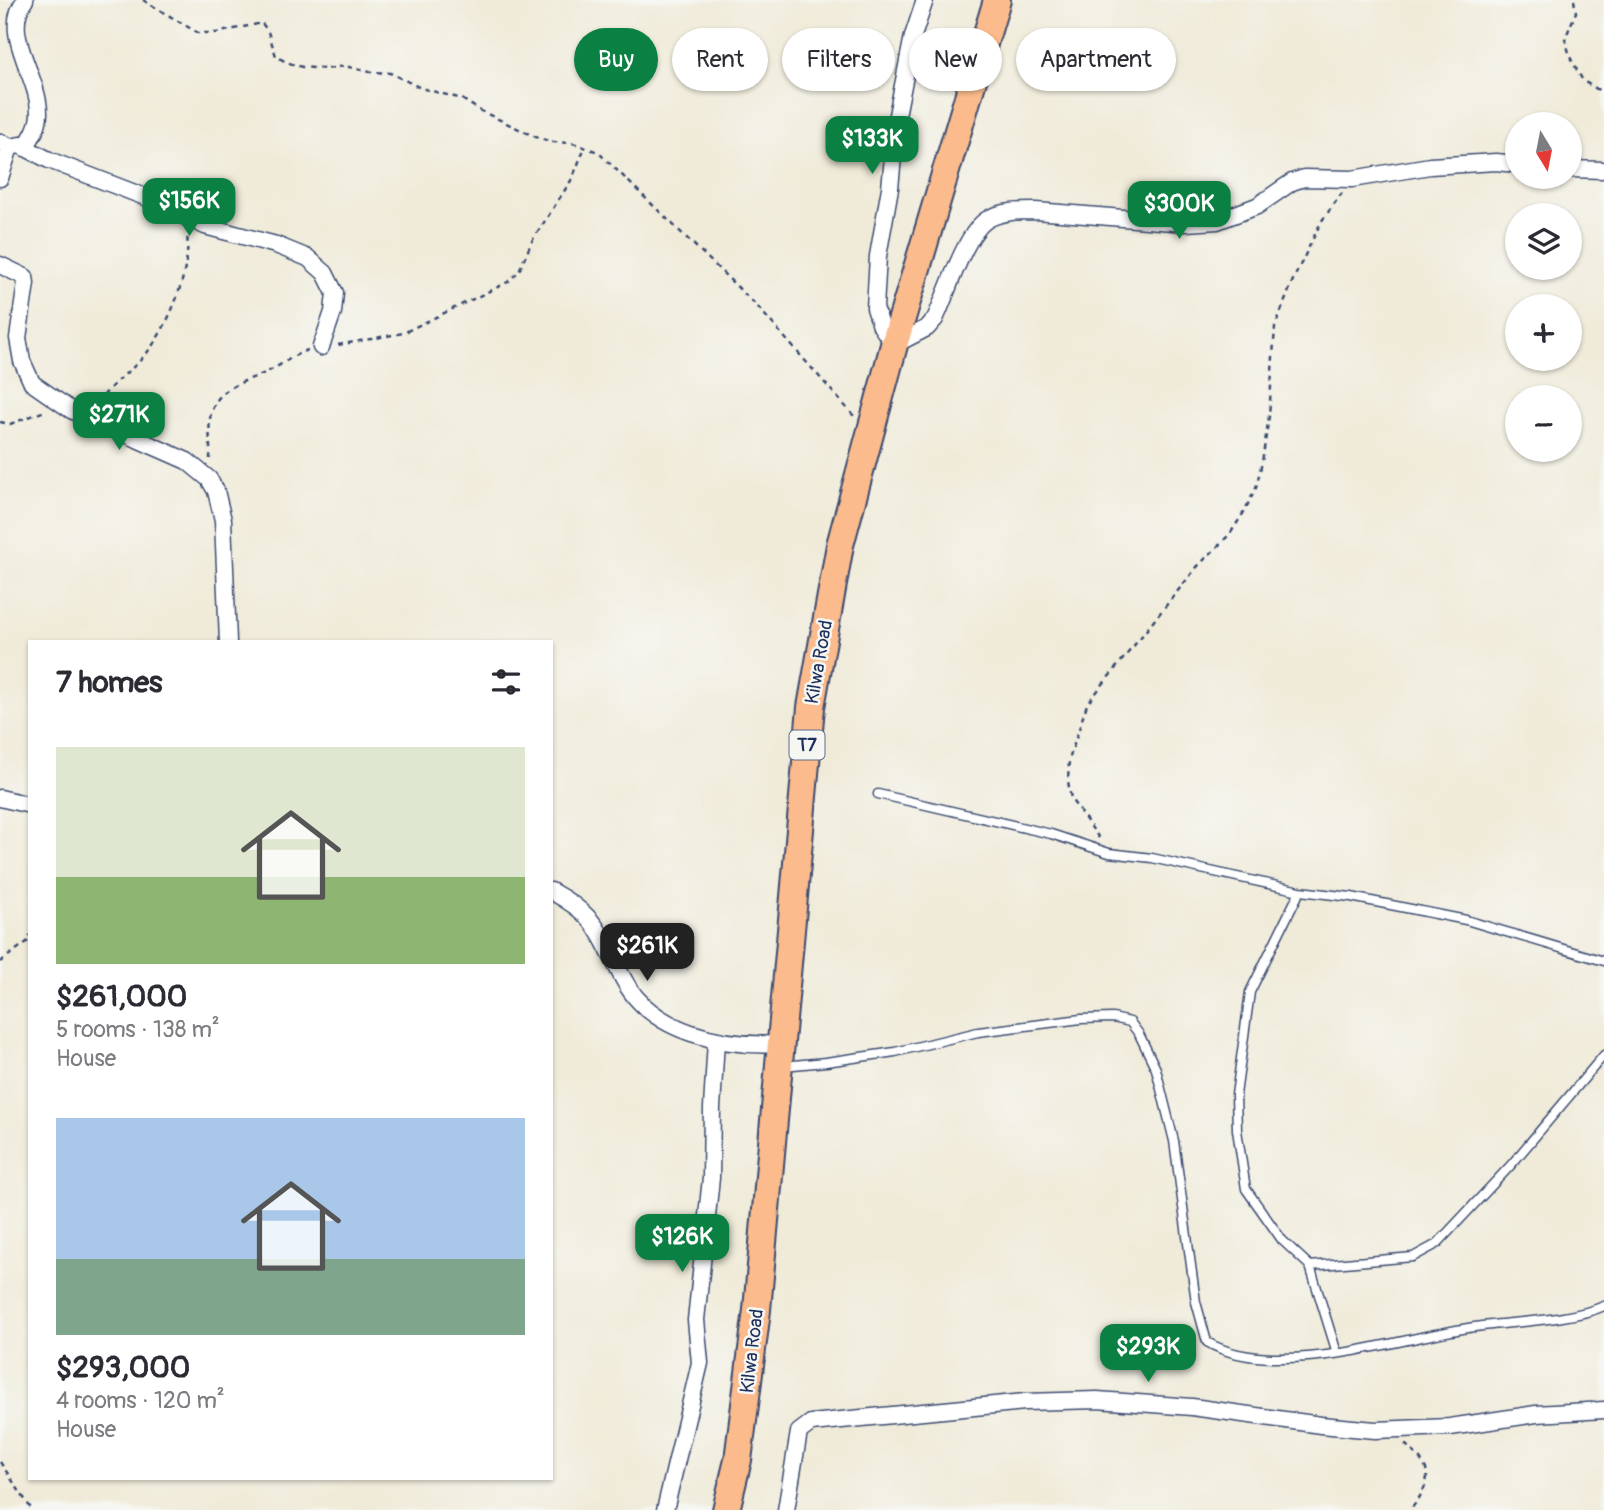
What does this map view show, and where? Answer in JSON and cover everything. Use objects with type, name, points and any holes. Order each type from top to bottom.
[{"type":"highway","name":"Kilwa Road","points":[[726,1510],[738,1460],[757,1310],[811,707],[840,545],[894,345],[997,0]]},
{"type":"street","points":[[0,178],[12,146],[36,131],[39,112],[35,91],[13,45],[13,23],[18,7],[25,0]]},
{"type":"street","points":[[925,0],[912,36],[897,115],[890,188],[878,256],[875,308],[881,326],[894,345],[927,328],[935,319],[967,243],[987,219],[1016,211],[1185,223],[1217,220],[1257,206],[1292,182],[1304,178],[1352,179],[1430,166],[1505,163]]},
{"type":"street","points":[[12,146],[145,197],[205,226],[276,245],[308,258],[325,273],[335,293],[334,312],[321,347]]},
{"type":"street","points":[[1582,169],[1604,170]]},
{"type":"street","points":[[0,265],[25,277],[18,338],[28,376],[39,389],[92,419],[187,461],[209,479],[216,491],[223,520],[228,640]]},
{"type":"street","points":[[0,798],[28,805]]},
{"type":"street","points":[[553,892],[585,912],[596,926],[624,981],[653,1014],[678,1027],[716,1040],[753,1045],[778,1055]]},
{"type":"street","points":[[666,1510],[700,1363],[696,1320],[711,1178],[716,1040]]},
{"type":"street","points":[[786,1510],[799,1432],[811,1423],[1026,1402],[1097,1400],[1192,1407],[1321,1425],[1391,1429],[1450,1427],[1536,1414],[1604,1410]]},
{"type":"lane","points":[[878,794],[1051,834],[1109,853],[1188,865],[1300,891],[1351,897],[1465,920],[1604,961]]},
{"type":"lane","points":[[1300,891],[1250,992],[1236,1095],[1237,1130],[1246,1189],[1282,1240],[1310,1266],[1336,1353]]},
{"type":"lane","points":[[778,1055],[826,1062],[895,1052],[978,1032],[1081,1019],[1113,1018],[1130,1023],[1139,1034],[1156,1069],[1174,1141],[1196,1302],[1207,1342],[1222,1351],[1278,1358],[1336,1353],[1468,1328],[1567,1315],[1604,1306]]},
{"type":"lane","points":[[1310,1266],[1413,1257],[1437,1244],[1511,1165],[1604,1055]]},
{"type":"path","points":[[144,0],[198,33],[216,33],[262,23],[276,56],[286,62],[302,67],[326,69],[345,66],[390,73],[421,88],[461,99],[536,137],[552,142],[573,143],[598,152],[756,305],[858,421]]},
{"type":"path","points":[[1574,0],[1576,12],[1565,39],[1571,60],[1583,82],[1604,93]]},
{"type":"path","points":[[209,479],[211,412],[215,404],[234,385],[270,370],[292,356],[321,347],[403,333],[508,282],[519,271],[532,241],[572,179],[585,147]]},
{"type":"path","points":[[1109,853],[1071,799],[1069,760],[1087,704],[1197,567],[1230,534],[1250,500],[1259,475],[1269,416],[1275,327],[1293,280],[1321,222],[1352,179]]},
{"type":"path","points":[[92,419],[107,391],[148,352],[178,295],[185,275],[188,241],[185,216]]},
{"type":"path","points":[[0,422],[10,424],[42,413],[60,402]]},
{"type":"path","points":[[0,962],[28,939]]},
{"type":"path","points":[[1391,1429],[1426,1468],[1427,1477],[1421,1495],[1410,1510]]},
{"type":"path","points":[[0,1462],[32,1510]]}]
